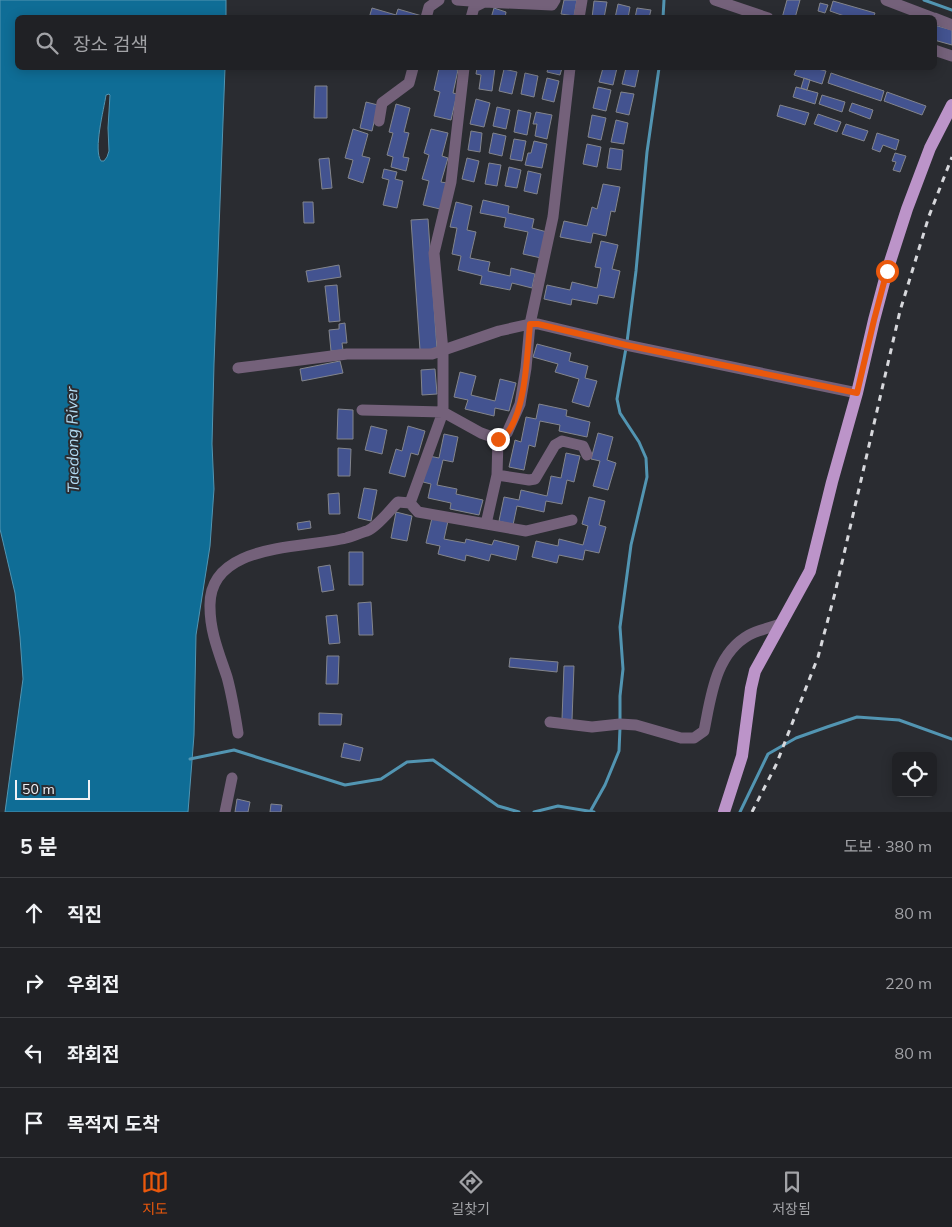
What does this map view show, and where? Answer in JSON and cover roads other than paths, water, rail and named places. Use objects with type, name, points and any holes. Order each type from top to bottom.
[{"type":"main road","points":[[724,812],[742,756],[750,688],[755,670],[810,571],[857,393],[874,320],[907,209],[930,148],[952,104]]},
{"type":"street","points":[[427,15],[429,7],[439,0]]},
{"type":"street","points":[[457,0],[552,5],[555,0]]},
{"type":"street","points":[[579,15],[582,0]]},
{"type":"street","points":[[715,0],[759,15]]},
{"type":"street","points":[[886,0],[926,15]]},
{"type":"street","points":[[472,15],[474,7],[484,2]]},
{"type":"street","points":[[937,19],[952,24]]},
{"type":"street","points":[[937,51],[952,56]]},
{"type":"street","points":[[379,121],[382,103],[409,83],[412,70]]},
{"type":"street","points":[[410,503],[443,412],[443,351],[434,253],[451,182],[464,70]]},
{"type":"street","points":[[498,439],[507,433],[520,404],[530,324],[553,217],[570,70]]},
{"type":"street","points":[[238,368],[347,354],[432,354],[498,331],[538,324],[626,345],[857,393]]},
{"type":"street","points":[[362,410],[443,412],[482,433],[498,439]]},
{"type":"street","points":[[486,524],[497,475],[498,439]]},
{"type":"street","points":[[497,475],[529,480],[535,479],[555,445],[562,441],[583,446],[587,455]]},
{"type":"street","points":[[238,733],[227,678],[210,623],[209,604],[212,588],[220,574],[231,565],[260,552],[346,538],[370,530],[398,502],[410,503],[418,512],[526,531],[572,520]]},
{"type":"street","points":[[550,722],[592,727],[620,724],[636,725],[681,738],[694,738],[704,730],[712,686],[722,664],[734,647],[749,636],[782,623]]},
{"type":"street","points":[[225,812],[232,778]]},
{"type":"water","name":"Taedong River","points":[[0,0],[226,0],[226,15],[15,15],[15,70],[225,70],[214,364],[212,444],[214,489],[210,546],[196,635],[194,735],[188,812],[5,812],[23,679],[15,593],[0,529]],"holes":[[[109,94],[109,151],[104,161],[101,161],[98,148],[100,129],[106,95]]]},
{"type":"waterway","points":[[663,15],[664,0]]},
{"type":"waterway","points":[[924,0],[952,10]]},
{"type":"waterway","points":[[627,342],[636,271],[647,152],[659,70]]},
{"type":"waterway","points":[[620,721],[623,669],[620,627],[631,545],[647,477],[646,458],[639,442],[620,413],[617,399],[626,348]]},
{"type":"waterway","points":[[740,812],[768,754],[796,738],[827,727],[857,717],[899,720],[952,739]]},
{"type":"waterway","points":[[591,810],[605,785],[619,751],[620,728]]},
{"type":"waterway","points":[[190,759],[234,750],[345,785],[381,779],[407,762],[433,760],[498,806],[519,812]]},
{"type":"waterway","points":[[534,812],[558,806],[594,812]]},
{"type":"railway","points":[[752,812],[776,765],[818,657],[835,593],[900,311],[929,216],[952,157]]}]
